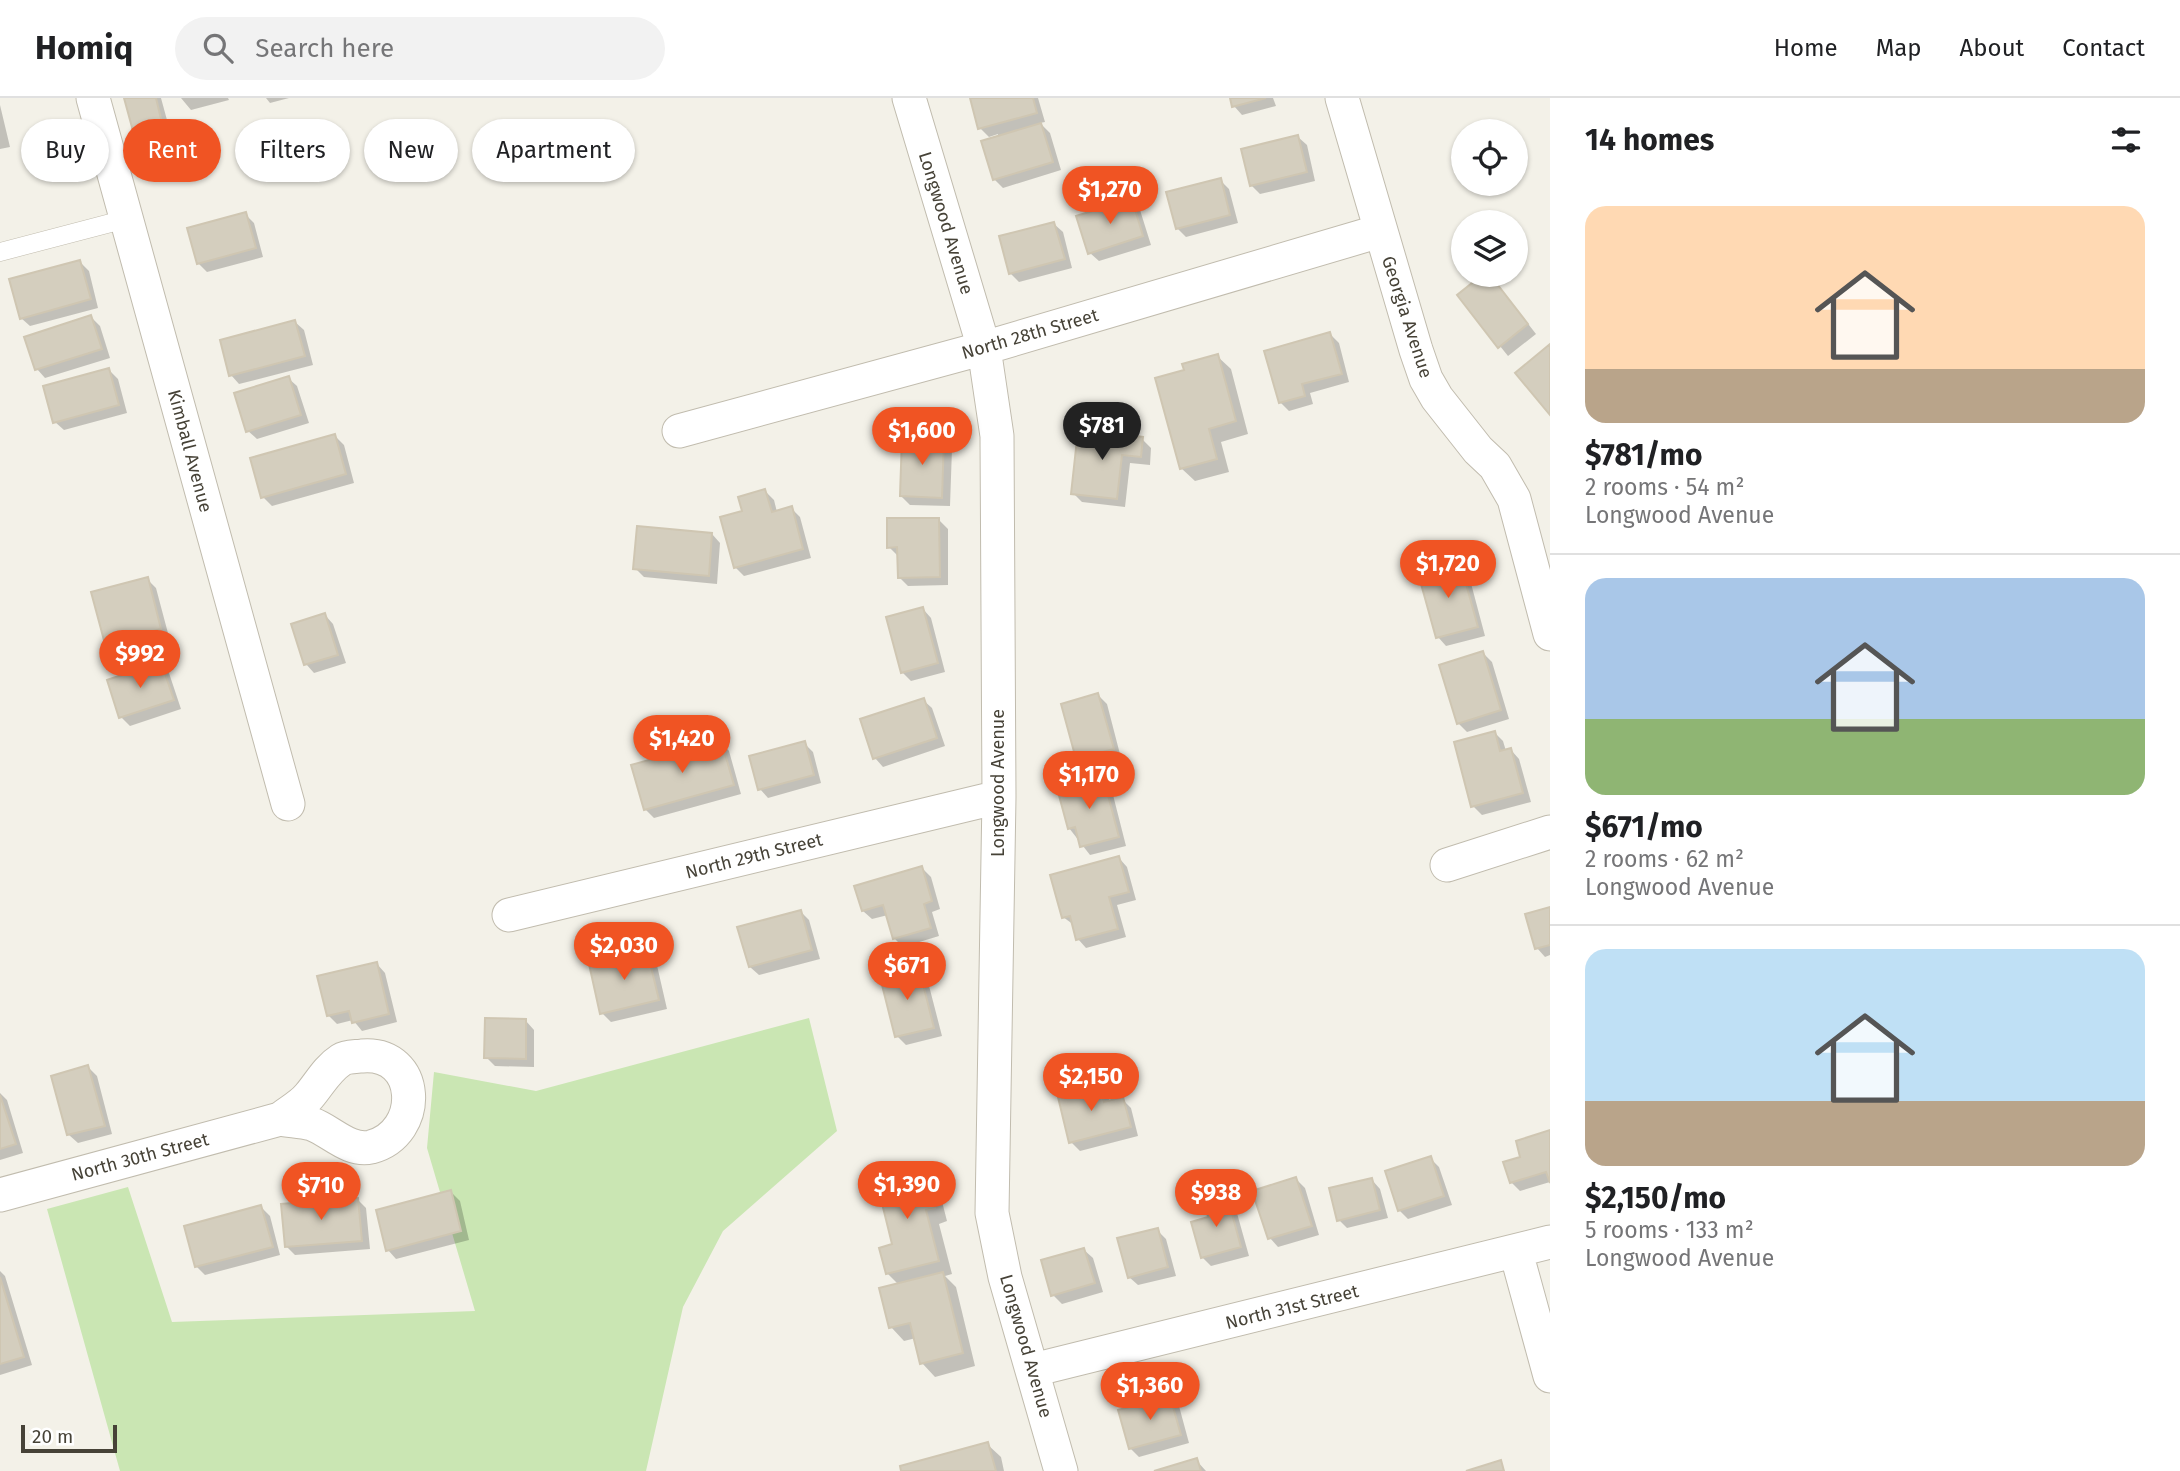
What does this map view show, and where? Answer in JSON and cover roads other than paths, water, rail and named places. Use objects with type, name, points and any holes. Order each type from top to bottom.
[{"type":"street","name":"Kimball Avenue","points":[[93,98],[288,804]]},
{"type":"street","name":"Longwood Avenue","points":[[909,98],[984,348],[997,436],[999,797],[992,1213],[1005,1277],[1061,1471]]},
{"type":"street","name":"Georgia Avenue","points":[[1342,98],[1426,379],[1437,398],[1478,450],[1495,466],[1514,499],[1550,634]]},
{"type":"street","name":"North 28th Street","points":[[679,431],[984,348],[1380,231]]},
{"type":"street","name":"North 29th Street","points":[[509,915],[999,797]]},
{"type":"street","points":[[1447,865],[1550,832]]},
{"type":"street","name":"North 30th Street","points":[[0,1195],[280,1119]]},
{"type":"street","name":"North 31st Street","points":[[1033,1370],[1550,1242]]},
{"type":"street","points":[[1516,1252],[1550,1376]]},
{"type":"lane","points":[[0,252],[126,219]]}]
